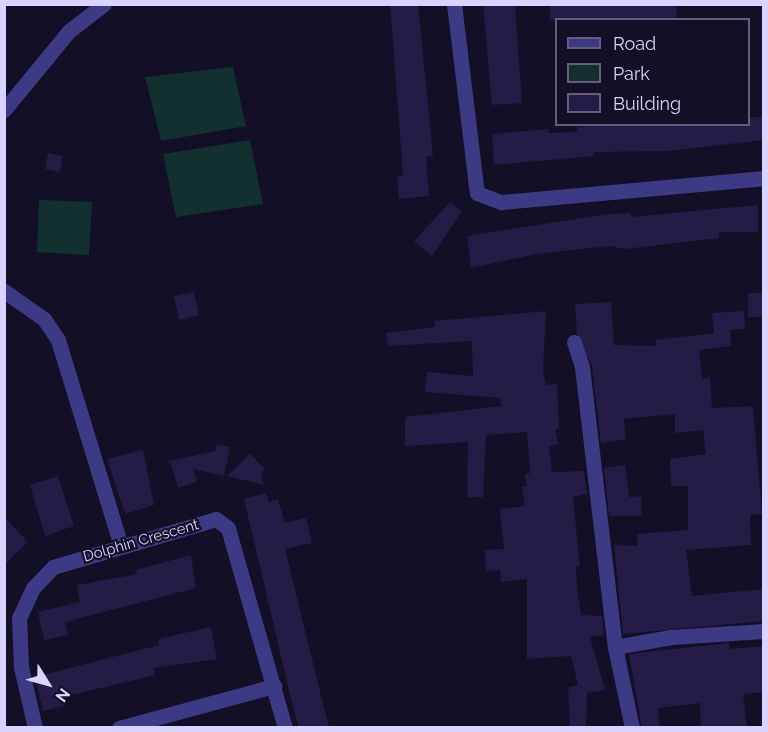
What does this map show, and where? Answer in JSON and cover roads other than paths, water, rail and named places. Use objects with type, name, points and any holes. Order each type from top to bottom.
[{"type":"street","points":[[4,110],[69,31],[104,4]]},
{"type":"street","points":[[454,4],[477,193],[501,202],[764,178]]},
{"type":"street","points":[[4,291],[44,319],[58,340],[121,546]]},
{"type":"street","points":[[574,342],[582,367],[615,647],[632,728]]},
{"type":"street","name":"Dolphin Crescent","points":[[35,728],[21,667],[19,618],[28,598],[53,567],[216,519],[223,522],[285,728]]},
{"type":"street","points":[[615,647],[671,637],[764,631]]},
{"type":"street","points":[[119,728],[274,686]]}]
